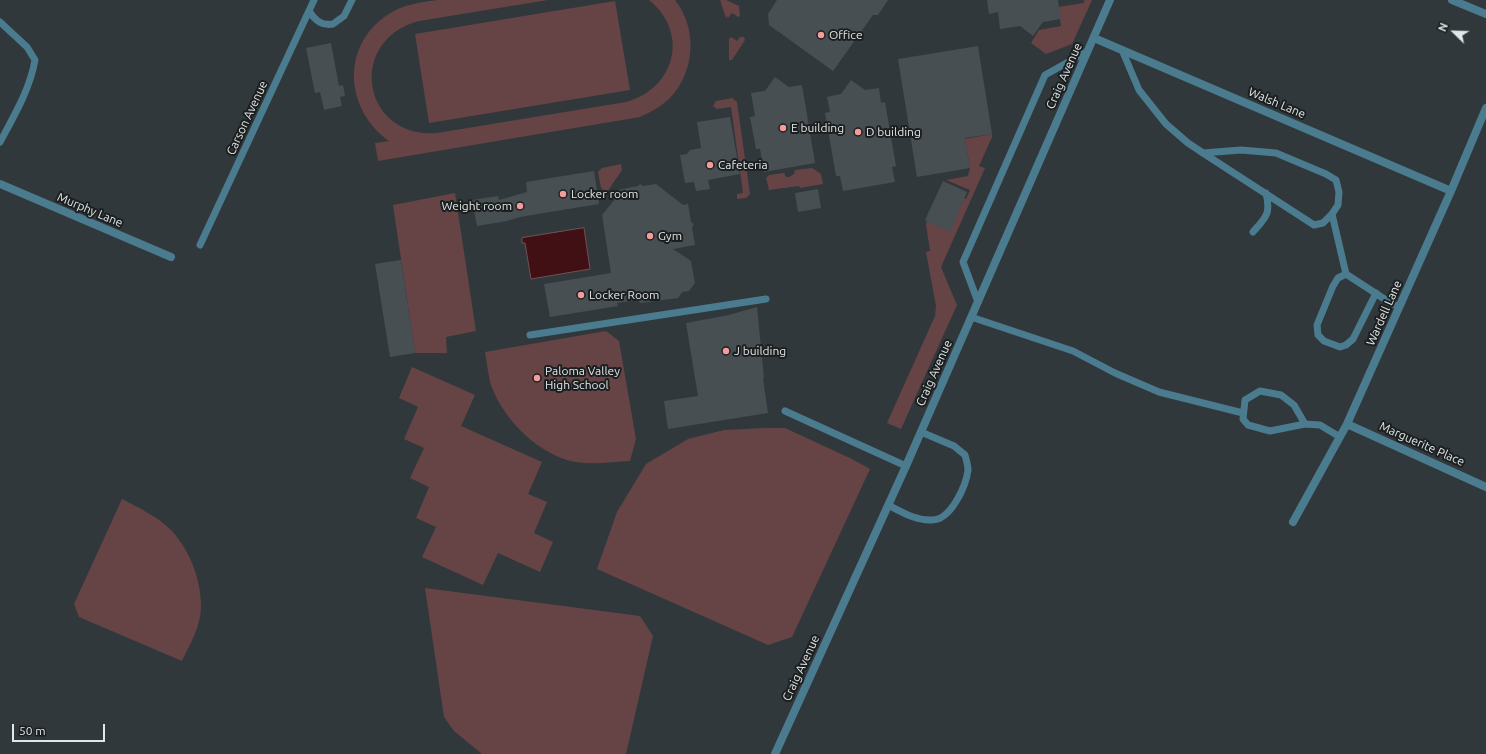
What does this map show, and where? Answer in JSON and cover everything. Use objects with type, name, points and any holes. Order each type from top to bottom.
[{"type":"street","name":"Craig Avenue","points":[[775,754],[906,466],[1110,0]]},
{"type":"street","points":[[1452,0],[1486,14]]},
{"type":"street","name":"Walsh Lane","points":[[1094,38],[1451,191]]},
{"type":"street","name":"Wardell Lane","points":[[1293,522],[1347,424],[1451,191],[1486,108]]},
{"type":"street","name":"Murphy Lane","points":[[0,184],[171,257]]},
{"type":"street","name":"Marguerite Place","points":[[1347,424],[1486,487]]},
{"type":"lane","name":"Carson Avenue","points":[[200,245],[314,0]]},
{"type":"lane","points":[[309,11],[315,20],[322,24],[333,24],[344,16],[352,0]]},
{"type":"lane","points":[[0,22],[27,47],[35,60],[32,74],[0,142]]},
{"type":"lane","points":[[1122,50],[1140,90],[1166,124],[1188,143],[1203,153],[1266,193],[1314,225],[1323,223],[1338,205],[1339,192],[1336,180],[1326,174],[1276,153],[1242,150],[1203,153]]},
{"type":"lane","points":[[978,302],[963,262],[966,255],[1045,75],[1088,51]]},
{"type":"lane","points":[[1253,232],[1266,217],[1269,206],[1266,193]]},
{"type":"lane","points":[[1332,214],[1346,274],[1392,304],[1399,306]]},
{"type":"lane","points":[[1346,274],[1338,278],[1333,286],[1316,325],[1318,335],[1324,341],[1340,347],[1346,345],[1353,339],[1376,293]]},
{"type":"lane","points":[[530,335],[766,299]]},
{"type":"lane","points":[[971,317],[1073,351],[1115,373],[1160,392],[1244,413]]},
{"type":"lane","points":[[1305,424],[1294,405],[1281,395],[1260,391],[1244,400],[1243,419],[1248,425],[1270,431],[1305,424],[1320,425],[1340,438]]},
{"type":"lane","points":[[784,411],[906,466]]},
{"type":"lane","points":[[888,505],[915,518],[933,521],[949,512],[960,494],[968,469],[965,455],[954,446],[921,432]]},
{"type":"shaded area","points":[[438,0],[548,0],[419,21],[396,32],[380,47],[373,66],[372,86],[379,105],[392,121],[412,131],[437,133],[626,102],[643,95],[656,85],[666,73],[671,58],[673,43],[670,28],[662,13],[649,0],[675,0],[687,24],[690,37],[688,64],[684,77],[678,88],[669,99],[640,117],[378,161],[375,143],[389,141],[374,127],[362,110],[356,93],[354,74],[357,56],[364,39],[377,24],[394,11],[410,5]]},
{"type":"shaded area","points":[[720,0],[726,0],[739,6],[740,16],[738,17],[732,13],[728,18],[728,16],[726,18]]},
{"type":"shaded area","points":[[1084,0],[1092,0],[1072,44],[1046,54],[1031,43],[1039,30],[1061,26],[1058,7],[1084,3]]},
{"type":"shaded area","points":[[615,1],[630,90],[429,123],[415,34]]},
{"type":"shaded area","points":[[731,37],[737,41],[740,37],[744,37],[745,40],[732,60],[729,60],[729,39]]},
{"type":"shaded area","points":[[732,98],[737,102],[750,194],[746,198],[737,199],[737,194],[743,193],[731,107],[717,109],[713,106],[716,101]]},
{"type":"shaded area","points":[[992,134],[979,166],[985,168],[941,267],[957,305],[901,429],[887,423],[935,316],[936,306],[926,252],[930,251],[926,224],[927,221],[950,231],[964,198],[966,199],[970,190],[946,180],[968,176],[970,168],[965,139]]},
{"type":"shaded area","points":[[621,164],[622,170],[607,192],[601,188],[598,172],[602,168]]},
{"type":"shaded area","points":[[812,168],[821,174],[823,184],[800,188],[799,186],[769,190],[766,178],[769,175],[784,173],[786,177],[789,177],[794,174],[795,170]]},
{"type":"shaded area","points":[[455,193],[476,331],[446,337],[447,353],[415,353],[393,205]]},
{"type":"shaded area","points":[[584,228],[590,269],[531,279],[525,243],[522,243],[522,238]]},
{"type":"shaded area","points":[[606,331],[619,341],[636,439],[630,461],[607,463],[574,462],[554,455],[542,448],[521,431],[511,420],[496,397],[491,385],[485,352]]},
{"type":"shaded area","points":[[412,367],[475,395],[461,426],[542,462],[528,494],[547,502],[534,533],[553,542],[540,572],[498,553],[483,585],[422,557],[436,527],[416,518],[429,487],[410,478],[424,448],[404,439],[418,407],[399,398]]},
{"type":"shaded area","points":[[785,428],[870,469],[792,637],[768,645],[597,569],[617,512],[646,464],[688,439],[724,430]]},
{"type":"shaded area","points":[[122,499],[154,516],[171,530],[184,547],[197,576],[201,613],[194,635],[182,661],[79,617],[74,604]]},
{"type":"shaded area","points":[[425,588],[640,616],[653,636],[626,754],[482,754],[454,731],[444,717]]},
{"type":"building","name":"Office","points":[[777,0],[888,0],[878,15],[873,15],[833,71],[769,25],[768,14]]},
{"type":"building","points":[[987,0],[1058,0],[1061,19],[1043,22],[1033,36],[1020,26],[1000,29],[998,12],[989,14]]},
{"type":"building","points":[[331,43],[339,86],[343,85],[345,96],[340,97],[342,106],[324,110],[320,92],[315,93],[306,48]]},
{"type":"building","points":[[978,46],[992,134],[965,138],[970,168],[917,177],[898,59]]},
{"type":"building","name":"E building","points":[[775,77],[789,87],[802,85],[815,163],[764,172],[760,149],[756,149],[750,117],[755,116],[751,93],[765,91]]},
{"type":"building","name":"D building","points":[[851,80],[865,90],[879,88],[881,103],[885,102],[896,166],[892,167],[895,182],[843,191],[840,176],[836,176],[825,113],[830,112],[827,97],[841,94]]},
{"type":"building","name":"Cafeteria","points":[[730,117],[740,174],[708,180],[710,189],[696,191],[694,182],[685,183],[680,155],[687,154],[690,150],[701,148],[697,122]]},
{"type":"building","name":"Locker room","points":[[594,171],[599,204],[520,217],[507,221],[477,226],[472,200],[498,196],[499,200],[527,192],[526,182]]},
{"type":"building","points":[[943,181],[967,192],[950,232],[925,220]]},
{"type":"building","name":"Gym","points":[[640,184],[643,186],[656,184],[683,205],[688,204],[691,222],[694,224],[692,227],[695,245],[673,249],[691,261],[695,283],[689,291],[682,292],[678,298],[641,303],[636,300],[617,303],[618,306],[550,317],[544,284],[611,273],[602,215],[619,194],[618,190],[638,186]]},
{"type":"building","points":[[818,189],[821,208],[798,212],[795,193]]},
{"type":"building","points":[[401,260],[415,353],[390,357],[375,264]]},
{"type":"building","points":[[757,307],[763,379],[768,413],[668,429],[664,401],[698,396],[686,323],[729,315]]},
{"type":"place","name":"Office","points":[[821,35]]},
{"type":"place","name":"E building","points":[[783,128]]},
{"type":"place","name":"D building","points":[[858,132]]},
{"type":"place","name":"Cafeteria","points":[[710,165]]},
{"type":"place","name":"Locker room","points":[[563,194]]},
{"type":"place","name":"Weight room","points":[[520,206]]},
{"type":"place","name":"Gym","points":[[650,236]]},
{"type":"place","name":"Locker Room","points":[[581,295]]},
{"type":"place","name":"J building","points":[[726,351]]},
{"type":"place","name":"Paloma Valley High School","points":[[537,378]]}]
